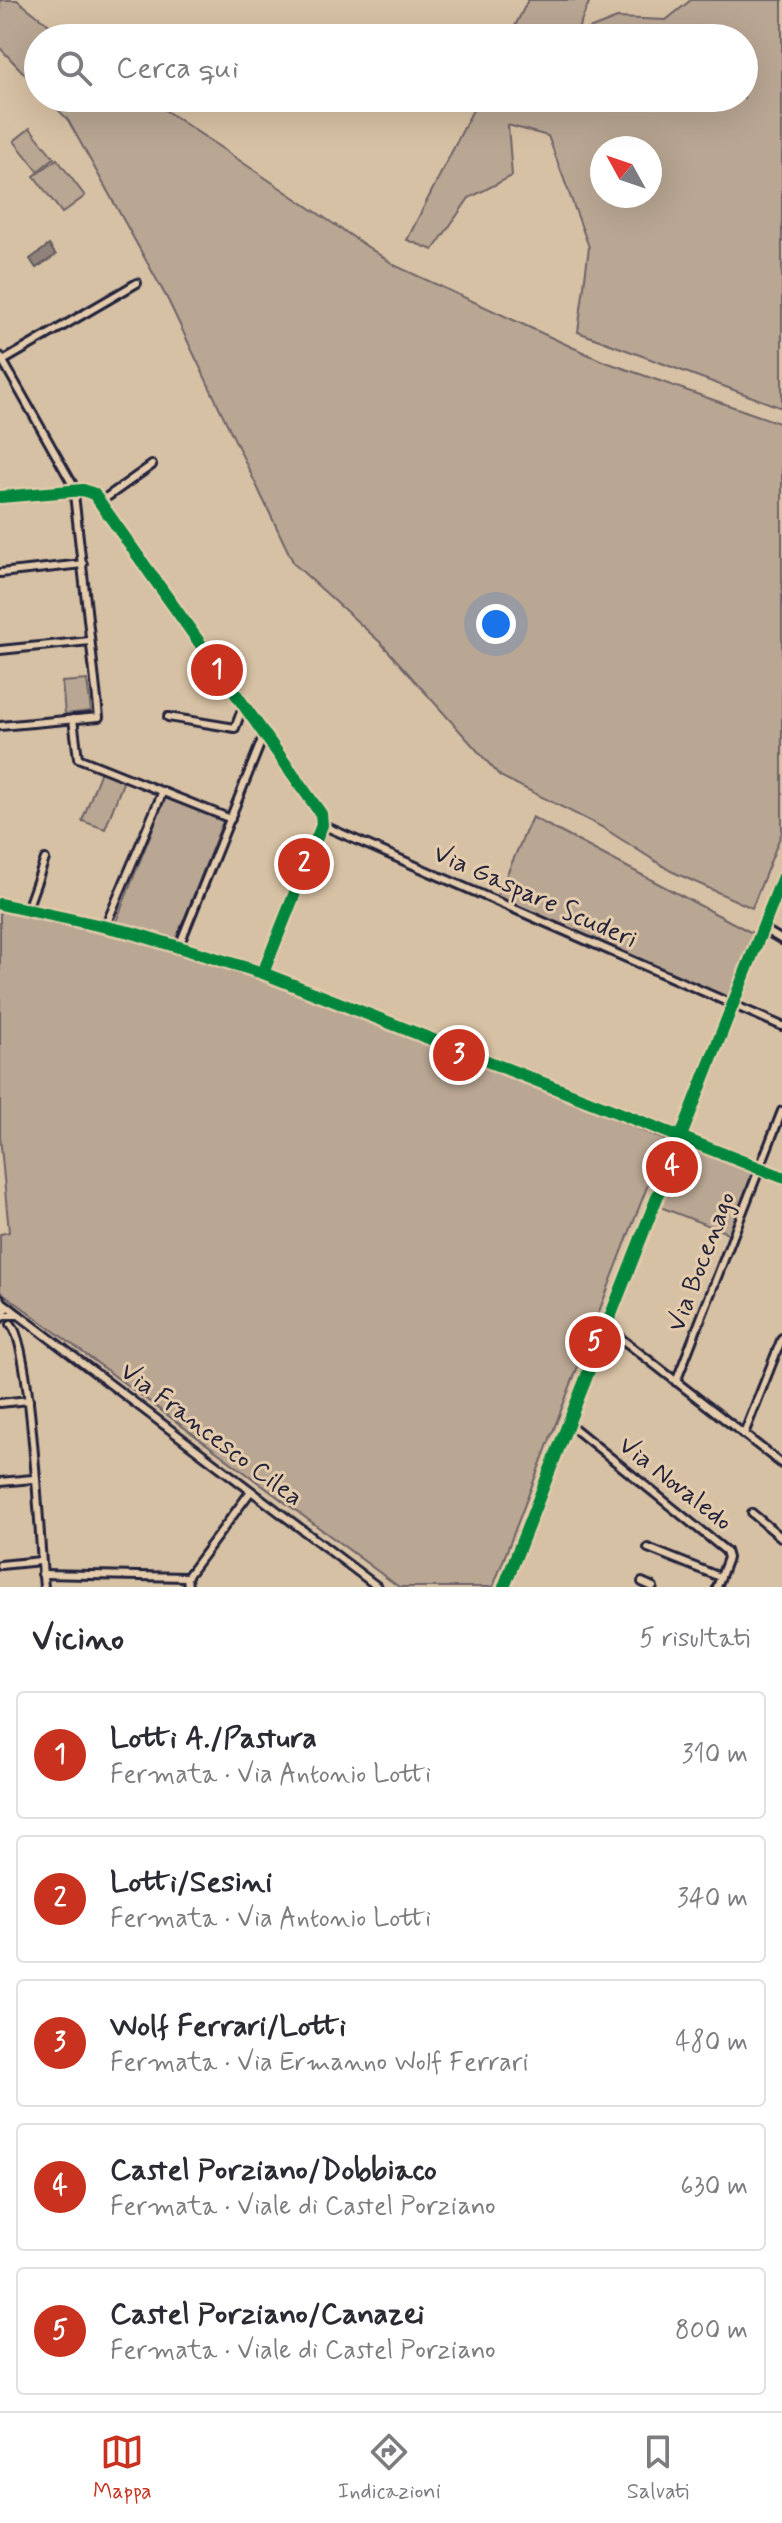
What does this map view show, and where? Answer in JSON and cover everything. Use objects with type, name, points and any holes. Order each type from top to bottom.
[{"type":"street","points":[[0,726],[99,717],[74,491],[1,359],[137,283]]},
{"type":"street","points":[[100,502],[152,465]]},
{"type":"street","points":[[0,497],[90,492],[321,814],[322,825],[263,973]]},
{"type":"street","points":[[0,573],[83,564]]},
{"type":"street","points":[[0,650],[90,641]]},
{"type":"street","points":[[168,717],[235,728],[245,704]]},
{"type":"street","points":[[73,719],[78,758],[231,819]]},
{"type":"street","points":[[179,946],[265,732]]},
{"type":"street","points":[[105,927],[163,791]]},
{"type":"street","name":"Via Gaspare Scuderi","points":[[322,825],[782,1026]]},
{"type":"street","points":[[27,909],[45,859]]},
{"type":"street","points":[[504,1587],[782,879]]},
{"type":"street","points":[[0,904],[179,946],[263,973],[782,1177]]},
{"type":"street","points":[[762,928],[782,940]]},
{"type":"street","name":"Via Bocenago","points":[[676,1382],[759,1168],[778,1131],[782,1111]]},
{"type":"street","points":[[1,1318],[3,1301]]},
{"type":"street","name":"Via Francesco Cilea","points":[[3,1301],[378,1587]]},
{"type":"street","points":[[1,1318],[19,1315]]},
{"type":"street","points":[[1,1318],[17,1332],[29,1400],[44,1587]]},
{"type":"street","points":[[17,1332],[27,1321]]},
{"type":"street","points":[[605,1326],[782,1464]]},
{"type":"street","points":[[744,1434],[782,1338]]},
{"type":"street","points":[[0,1403],[29,1400]]},
{"type":"street","name":"Via Novaledo","points":[[569,1424],[726,1551],[728,1558],[717,1587]]},
{"type":"street","points":[[0,1482],[33,1479]]},
{"type":"street","points":[[188,1587],[187,1577],[251,1491]]},
{"type":"street","points":[[752,1513],[782,1538]]},
{"type":"street","points":[[648,1548],[720,1577]]},
{"type":"street","points":[[0,1565],[41,1561]]},
{"type":"street","points":[[42,1574],[187,1577]]},
{"type":"street","points":[[642,1582],[653,1587]]},
{"type":"shaded area","points":[[0,0],[17,0],[48,24],[24,24],[24,73],[0,48]]},
{"type":"shaded area","points":[[528,0],[590,0],[580,24],[516,24]]},
{"type":"shaded area","points":[[691,0],[782,0],[782,408],[578,332],[589,247],[548,136],[508,125],[512,176],[469,198],[433,250],[407,240],[472,112],[758,112],[758,24],[602,24],[617,18],[666,20]]},
{"type":"shaded area","points":[[60,112],[168,112],[396,266],[600,360],[782,424],[782,832],[752,908],[671,871],[602,827],[500,776],[381,643],[294,564],[168,300],[68,120]]},
{"type":"shaded area","points":[[30,128],[54,158],[38,171],[14,141]]},
{"type":"shaded area","points":[[57,159],[85,196],[62,213],[34,176]]},
{"type":"shaded area","points":[[49,245],[56,255],[36,268],[30,259]]},
{"type":"shaded area","points":[[87,680],[91,711],[65,714],[62,682]]},
{"type":"shaded area","points":[[101,771],[124,780],[105,829],[82,821]]},
{"type":"shaded area","points":[[165,798],[223,821],[176,940],[115,924]]},
{"type":"shaded area","points":[[532,817],[758,936],[732,1006],[495,901]]},
{"type":"shaded area","points":[[0,910],[171,950],[255,977],[420,1039],[665,1140],[493,1587],[399,1587],[0,1291],[0,1234],[9,1232],[0,1136]]},
{"type":"shaded area","points":[[684,1144],[754,1171],[730,1234],[660,1207]]},
{"type":"cycle path","points":[[0,497],[83,490],[94,494],[321,814],[322,825],[263,973]]},
{"type":"cycle path","points":[[504,1587],[782,879]]},
{"type":"cycle path","points":[[0,904],[130,932],[263,973],[782,1177]]},
{"type":"place","name":"Lotti A./Pastura","points":[[217,670]]},
{"type":"place","name":"Lotti/Sesini","points":[[304,864]]},
{"type":"place","name":"Wolf Ferrari/Lotti","points":[[459,1055]]},
{"type":"place","name":"Castel Porziano/Dobbiaco","points":[[672,1167]]},
{"type":"place","name":"Castel Porziano/Canazei","points":[[595,1342]]}]
